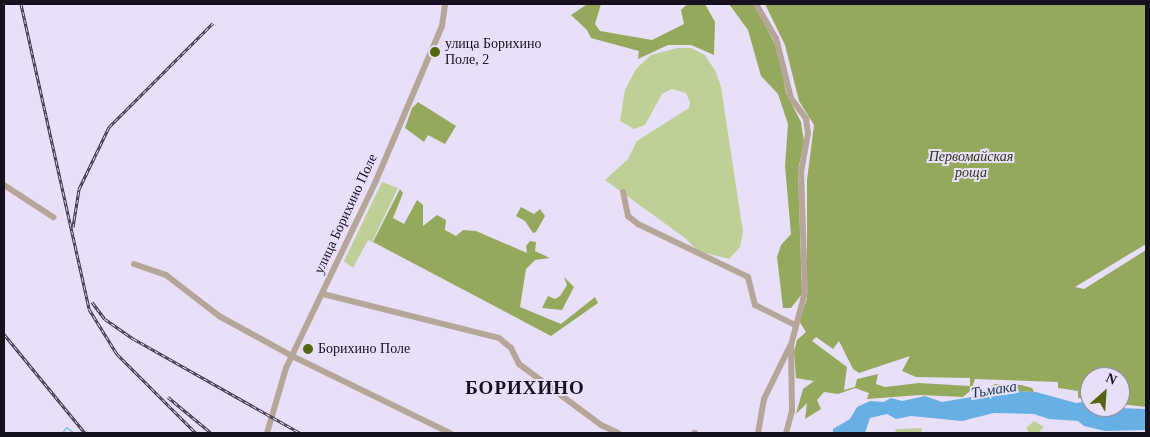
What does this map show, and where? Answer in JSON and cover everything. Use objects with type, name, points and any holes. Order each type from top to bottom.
[{"type":"street","name":"улица Борихино Поле","points":[[267,433],[277,390],[408,108],[444,21],[444,4]]},
{"type":"street","points":[[756,4],[776,38],[791,98],[806,119],[808,133],[801,171],[805,292],[791,345],[792,412],[786,433]]},
{"type":"street","points":[[4,185],[53,218]]},
{"type":"street","points":[[622,192],[628,216],[638,224],[748,277],[755,305],[795,325]]},
{"type":"street","points":[[134,264],[166,275],[219,316],[292,356],[450,433]]},
{"type":"street","points":[[323,294],[499,338],[511,348],[519,364],[601,426],[618,433]]},
{"type":"street","points":[[758,433],[764,399],[791,345]]},
{"type":"green space","points":[[601,4],[595,24],[600,31],[652,40],[684,24],[681,10],[687,4],[705,4],[715,22],[714,55],[691,45],[668,45],[638,59],[639,51],[591,38],[587,30],[571,15],[586,5]]},
{"type":"green space","points":[[729,4],[754,4],[778,50],[786,93],[801,122],[804,142],[798,170],[802,294],[791,308],[783,308],[777,257],[781,245],[791,234],[785,166],[788,124],[778,94],[761,76],[748,30]]},
{"type":"green space","name":"Первомайская роща","points":[[765,4],[1146,4],[1146,244],[1075,287],[1084,289],[1146,250],[1146,407],[1130,405],[1130,367],[1080,367],[1080,398],[1078,398],[1078,391],[1058,388],[1058,382],[975,379],[971,390],[963,397],[920,395],[867,399],[869,393],[855,388],[838,394],[824,392],[817,400],[821,409],[805,419],[807,403],[796,414],[803,389],[814,381],[796,378],[794,351],[797,340],[806,332],[799,321],[807,299],[807,180],[814,125],[799,101],[785,45]],"holes":[[[816,337],[833,349],[839,341],[853,369],[859,373],[910,356],[902,371],[916,377],[970,378],[970,386],[919,383],[885,387],[876,384],[878,374],[857,379],[855,387],[844,390],[847,367],[812,341]]]},
{"type":"green space","points":[[677,48],[691,48],[705,55],[716,72],[721,87],[743,232],[740,247],[729,259],[698,251],[685,238],[605,180],[628,159],[637,141],[689,108],[690,102],[686,93],[672,89],[662,94],[645,125],[634,129],[620,121],[625,90],[636,69],[651,55]]},
{"type":"green space","points":[[418,102],[456,126],[445,144],[428,135],[424,142],[405,128],[412,108]]},
{"type":"green space","points":[[382,182],[398,188],[372,242],[368,240],[353,268],[344,261]]},
{"type":"green space","points":[[400,189],[403,193],[393,218],[404,224],[417,200],[423,205],[423,226],[437,215],[446,220],[445,230],[456,236],[463,230],[476,231],[527,253],[526,246],[530,241],[536,242],[535,251],[550,258],[535,260],[526,269],[520,307],[561,324],[595,297],[598,303],[551,336],[373,242]]},
{"type":"green space","points":[[521,207],[534,214],[540,209],[545,216],[536,232],[533,233],[525,221],[516,216]]},
{"type":"green space","points":[[564,277],[574,287],[562,310],[542,308],[548,296],[555,299],[560,296],[567,285]]},
{"type":"green space","points":[[995,384],[1021,385],[1032,388],[1034,392],[1006,391],[984,396],[984,390]]},
{"type":"green space","points":[[1034,421],[1044,427],[1038,433],[1029,433],[1026,428]]},
{"type":"green space","points":[[922,428],[921,433],[895,433],[896,429]]},
{"type":"water","points":[[1006,391],[1036,392],[1080,402],[1080,417],[1130,417],[1130,408],[1146,409],[1146,430],[1105,431],[1084,426],[1078,421],[1049,419],[1034,414],[994,413],[962,421],[911,416],[896,419],[887,414],[870,418],[865,433],[833,433],[833,429],[850,419],[857,407],[870,401],[884,402],[891,398],[902,401],[925,396],[942,402]]},
{"type":"waterway","points":[[62,433],[66,427],[74,433]]},
{"type":"railway","points":[[21,4],[89,309],[117,354],[196,433]]},
{"type":"railway","points":[[73,227],[79,189],[109,127],[213,23]]},
{"type":"railway","points":[[92,302],[105,319],[134,339],[300,433]]},
{"type":"railway","points":[[4,334],[85,433]]},
{"type":"railway","points":[[168,397],[210,432]]},
{"type":"place","name":"улица Борихино Поле, 2","points":[[435,52]]},
{"type":"place","name":"Борихино Поле","points":[[308,349]]},
{"type":"district","name":"БОРИХИНО","points":[[525,388]]},
{"type":"water label","name":"Тьмака","points":[[994,390]]}]
